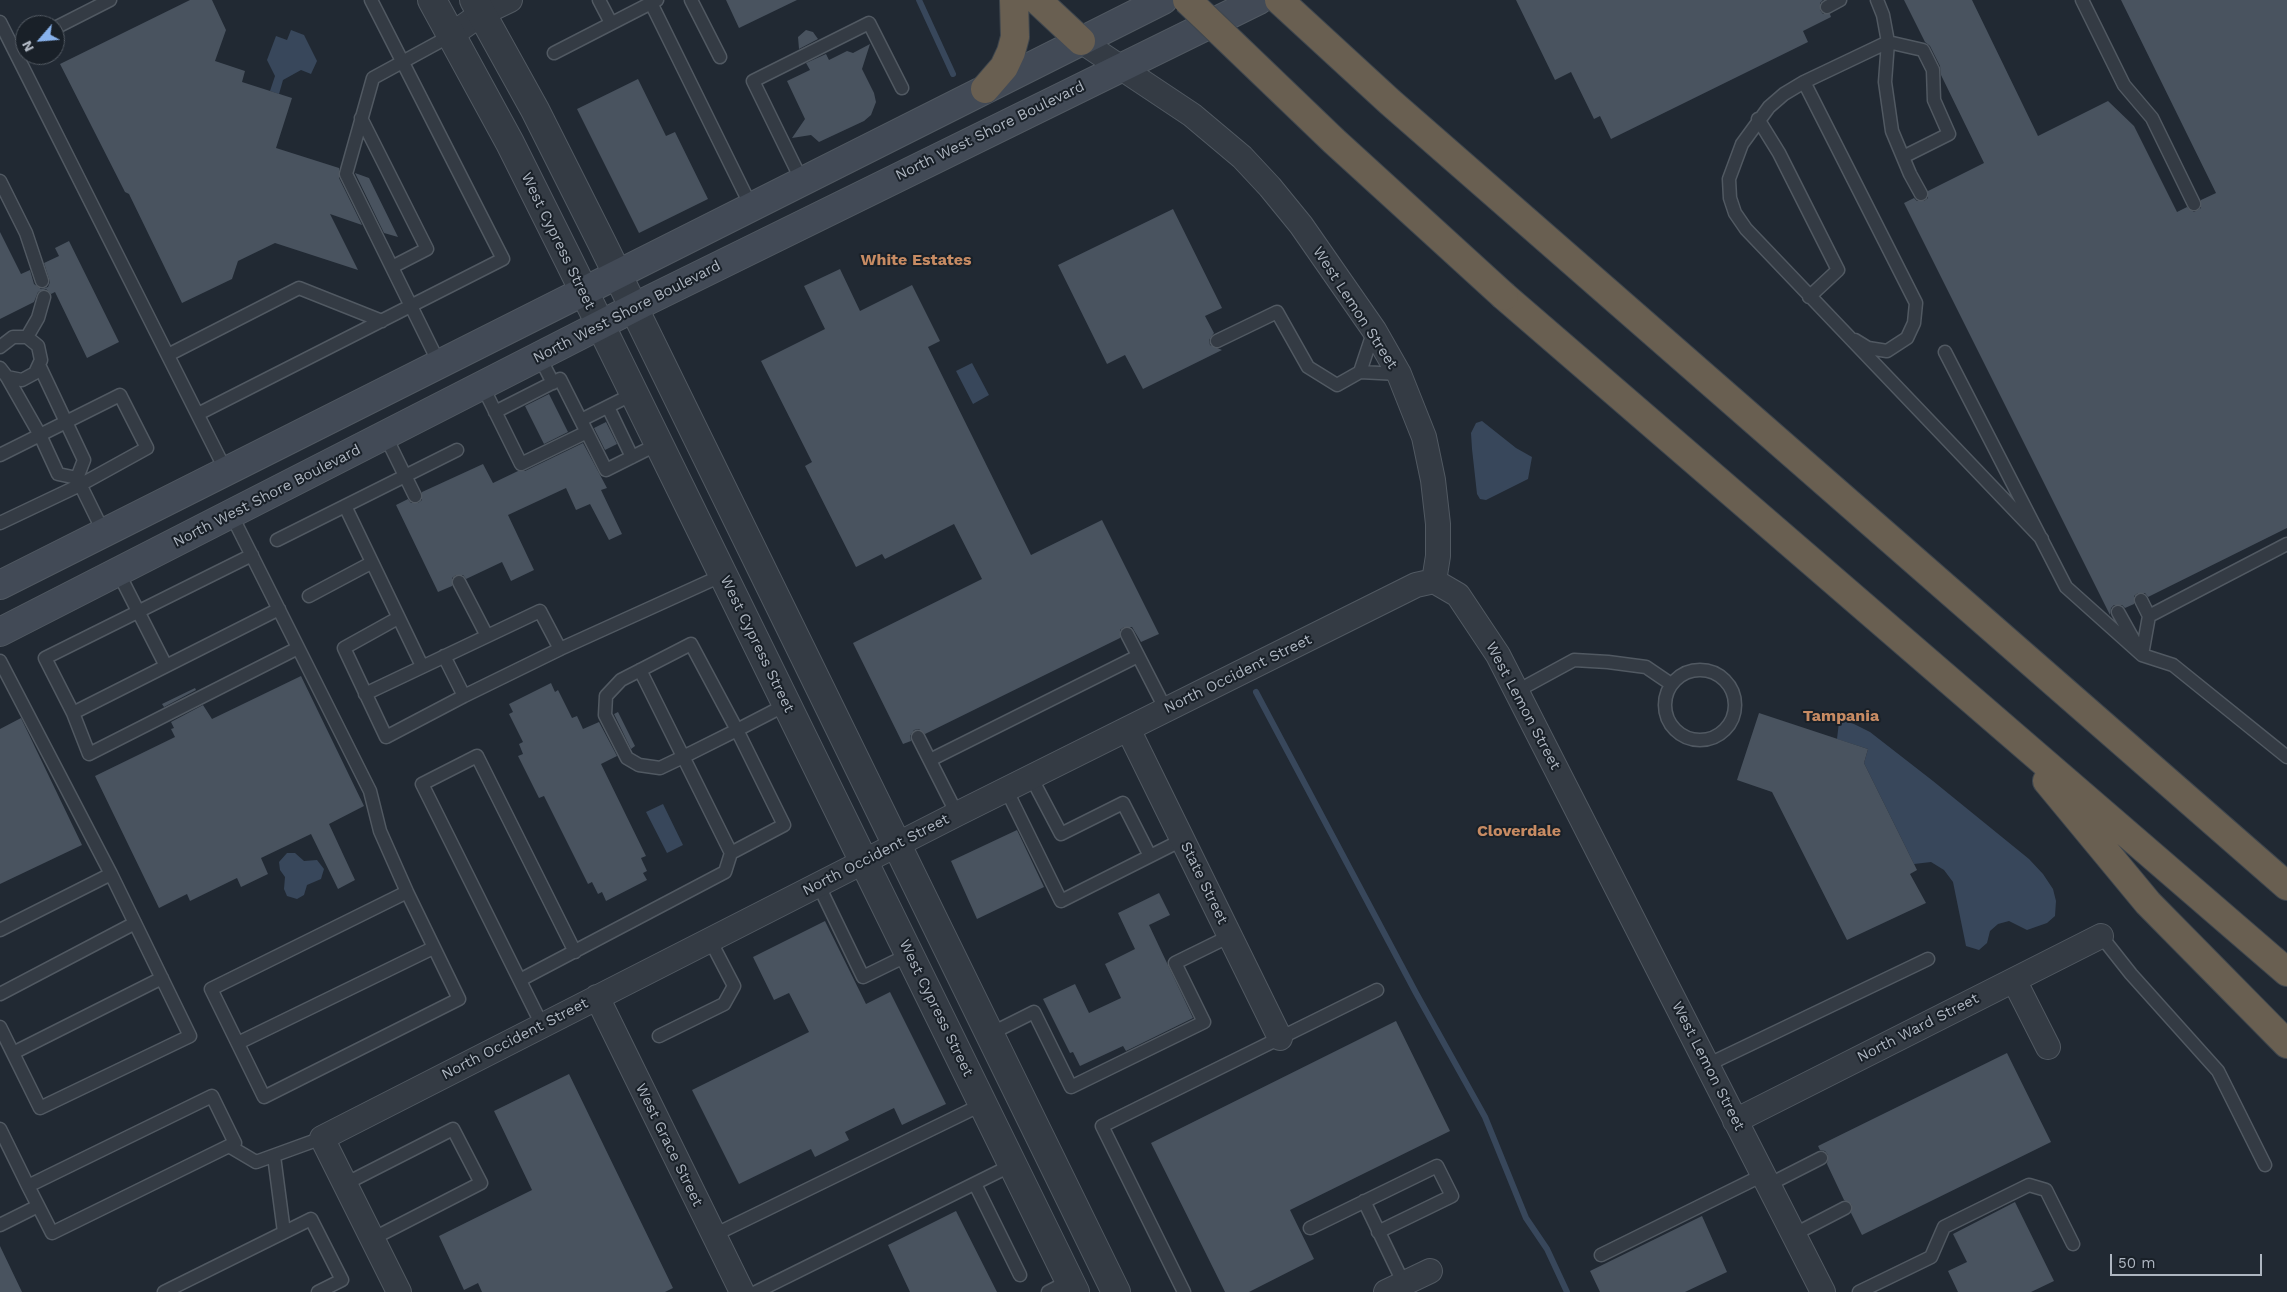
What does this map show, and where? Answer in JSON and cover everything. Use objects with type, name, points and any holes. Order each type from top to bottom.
[{"type":"highway","points":[[985,89],[1004,66],[1011,52],[1015,37],[1014,0]]},
{"type":"highway","points":[[1037,0],[1080,41]]},
{"type":"highway","points":[[1187,0],[1327,134],[1504,296],[2287,972]]},
{"type":"highway","points":[[1280,0],[1316,36],[2287,886]]},
{"type":"highway","points":[[1972,700],[2039,771],[2148,903],[2287,1044]]},
{"type":"main road","points":[[0,585],[1163,0]]},
{"type":"main road","name":"North West Shore Boulevard","points":[[0,632],[600,325],[1119,67],[1259,0]]},
{"type":"main road","points":[[104,533],[118,572]]},
{"type":"street","name":"West Cypress Street","points":[[432,0],[510,143],[865,861],[1012,1165],[1064,1288]]},
{"type":"street","points":[[450,36],[478,7],[510,0]]},
{"type":"street","points":[[478,7],[535,110],[618,275],[1116,1292]]},
{"type":"street","name":"West Lemon Street","points":[[1080,41],[1192,115],[1242,157],[1301,225],[1374,330],[1399,374],[1424,437],[1433,480],[1438,524],[1438,556],[1434,581],[1458,595],[1498,655],[1822,1292]]},
{"type":"street","points":[[722,575],[756,559]]},
{"type":"street","name":"North Occident Street","points":[[322,1138],[1006,789],[1416,585],[1434,581]]},
{"type":"street","name":"State Street","points":[[1128,729],[1280,1038]]},
{"type":"street","name":"North Ward Street","points":[[1735,1121],[2101,936]]},
{"type":"street","points":[[2014,980],[2048,1047]]},
{"type":"street","name":"West Grace Street","points":[[597,997],[742,1292]]},
{"type":"street","points":[[322,1138],[398,1292]]},
{"type":"street","points":[[1395,1288],[1430,1270]]},
{"type":"lane","points":[[65,23],[110,0]]},
{"type":"lane","points":[[198,414],[503,259],[371,0]]},
{"type":"lane","points":[[599,0],[611,23]]},
{"type":"lane","points":[[691,0],[720,57]]},
{"type":"lane","points":[[1826,7],[1840,0]]},
{"type":"lane","points":[[1876,0],[1883,15],[1888,42],[1885,82],[1892,131],[1921,194]]},
{"type":"lane","points":[[2082,0],[2124,84],[2152,118],[2194,204]]},
{"type":"lane","points":[[554,53],[654,2],[752,206]]},
{"type":"lane","points":[[0,22],[15,40]]},
{"type":"lane","points":[[802,180],[753,81],[869,23],[902,88]]},
{"type":"lane","points":[[439,363],[346,174],[374,78],[450,36]]},
{"type":"lane","points":[[1903,157],[1949,134],[1934,100],[1933,70],[1923,50],[1888,42],[1804,82],[1784,94],[1758,119],[1742,144],[1733,164],[1729,179],[1730,198],[1735,213],[1746,229],[1843,333],[2042,539]]},
{"type":"lane","points":[[29,65],[226,471]]},
{"type":"lane","points":[[1804,82],[1916,304],[1914,323],[1907,338],[1887,351],[1868,348],[1843,333]]},
{"type":"lane","points":[[361,118],[427,249],[392,268]]},
{"type":"lane","points":[[1758,119],[1779,153],[1838,270],[1809,297]]},
{"type":"lane","points":[[0,181],[26,233],[42,281]]},
{"type":"lane","points":[[168,355],[299,288],[382,321]]},
{"type":"lane","points":[[27,337],[38,318],[44,297]]},
{"type":"lane","points":[[1218,341],[1277,312],[1308,367],[1337,385],[1360,372],[1399,374]]},
{"type":"lane","points":[[1360,372],[1374,330]]},
{"type":"lane","points":[[0,348],[13,337],[27,337],[38,346],[41,353],[40,367],[84,460],[79,481],[104,533]]},
{"type":"lane","points":[[1946,352],[2066,588],[2142,655],[2173,665],[2287,757]]},
{"type":"lane","points":[[540,356],[553,383]]},
{"type":"lane","points":[[4,372],[22,380],[35,373],[40,367]]},
{"type":"lane","points":[[4,372],[40,435],[58,474],[79,481]]},
{"type":"lane","points":[[495,412],[560,379],[606,470],[658,444]]},
{"type":"lane","points":[[482,385],[521,464],[587,432]]},
{"type":"lane","points":[[581,420],[633,394]]},
{"type":"lane","points":[[0,455],[120,395],[147,448],[79,481],[0,523]]},
{"type":"lane","points":[[608,407],[632,456]]},
{"type":"lane","points":[[385,435],[415,496]]},
{"type":"lane","points":[[277,540],[457,450]]},
{"type":"lane","points":[[345,506],[422,666]]},
{"type":"lane","points":[[231,514],[370,791],[380,831],[458,999],[264,1097],[211,989],[407,892]]},
{"type":"lane","points":[[2149,616],[2287,544]]},
{"type":"lane","points":[[252,555],[46,658],[73,713],[89,754],[298,648]]},
{"type":"lane","points":[[309,596],[371,563]]},
{"type":"lane","points":[[118,572],[166,666]]},
{"type":"lane","points":[[398,618],[344,648],[386,737],[560,649],[722,575]]},
{"type":"lane","points":[[459,582],[487,636]]},
{"type":"lane","points":[[2141,600],[2149,616],[2142,655]]},
{"type":"lane","points":[[73,713],[279,610]]},
{"type":"lane","points":[[365,694],[540,611],[560,649]]},
{"type":"lane","points":[[2118,612],[2142,655]]},
{"type":"lane","points":[[1127,634],[1166,710]]},
{"type":"lane","points":[[731,853],[784,825],[737,730],[691,644],[621,680],[606,696],[605,715],[628,758],[639,765],[660,768],[737,730],[787,704]]},
{"type":"lane","points":[[444,656],[464,696]]},
{"type":"lane","points":[[930,760],[1138,656]]},
{"type":"lane","points":[[0,660],[4,679],[111,874],[190,1036],[40,1108],[0,1027]]},
{"type":"lane","points":[[1517,691],[1574,660],[1646,667],[1672,684]]},
{"type":"lane","points":[[520,980],[725,872],[731,853],[640,670]]},
{"type":"lane","points":[[1695,670],[1712,672],[1722,678],[1734,696],[1735,708],[1733,719],[1726,729],[1717,736],[1706,740],[1694,740],[1682,736],[1673,728],[1667,718],[1665,700],[1672,684],[1679,676],[1695,670]]},
{"type":"lane","points":[[918,737],[957,814]]},
{"type":"lane","points":[[542,1025],[422,784],[477,756],[575,952]]},
{"type":"lane","points":[[1032,777],[1061,834],[1123,803],[1150,856]]},
{"type":"lane","points":[[1006,789],[1061,901],[1182,840]]},
{"type":"lane","points":[[0,930],[111,874]]},
{"type":"lane","points":[[818,884],[863,977],[910,954]]},
{"type":"lane","points":[[0,994],[135,923]]},
{"type":"lane","points":[[990,1034],[1034,1012],[1071,1088],[1204,1022],[1175,963],[1230,936]]},
{"type":"lane","points":[[2101,936],[2130,974],[2218,1071],[2265,1165]]},
{"type":"lane","points":[[659,1036],[724,1004],[734,986],[710,940]]},
{"type":"lane","points":[[238,1043],[433,948]]},
{"type":"lane","points":[[1707,1065],[1928,959]]},
{"type":"lane","points":[[13,1053],[162,978]]},
{"type":"lane","points":[[1184,1292],[1102,1126],[1377,990]]},
{"type":"lane","points":[[0,1130],[28,1186],[38,1206],[52,1233],[235,1143],[212,1096],[28,1186]]},
{"type":"lane","points":[[714,1235],[983,1104]]},
{"type":"lane","points":[[345,1184],[453,1129],[481,1184],[372,1239]]},
{"type":"lane","points":[[229,1146],[256,1162],[322,1138]]},
{"type":"lane","points":[[274,1156],[284,1232]]},
{"type":"lane","points":[[1601,1255],[1765,1180],[1821,1158]]},
{"type":"lane","points":[[756,1292],[1012,1165]]},
{"type":"lane","points":[[1310,1228],[1437,1166],[1452,1196],[1378,1232]]},
{"type":"lane","points":[[974,1184],[1020,1275]]},
{"type":"lane","points":[[1859,1292],[1931,1257],[1944,1227],[2030,1185],[2046,1190],[2074,1244]]},
{"type":"lane","points":[[1364,1201],[1378,1232],[1395,1288]]},
{"type":"lane","points":[[0,1226],[38,1206]]},
{"type":"lane","points":[[1794,1235],[1846,1208]]},
{"type":"lane","points":[[164,1292],[311,1219],[342,1280],[318,1292]]},
{"type":"water","points":[[291,30],[304,35],[317,61],[311,74],[301,70],[283,80],[279,94],[270,91],[275,76],[267,60],[276,36],[287,40]]},
{"type":"water","points":[[972,363],[989,395],[973,404],[956,371]]},
{"type":"water","points":[[1482,421],[1516,448],[1532,457],[1528,479],[1486,500],[1480,499],[1477,494],[1471,433],[1476,423]]},
{"type":"water","points":[[1844,721],[1870,732],[2029,859],[2043,874],[2053,889],[2056,901],[2055,916],[2047,923],[2027,930],[2009,921],[1998,924],[1990,931],[1987,943],[1979,950],[1966,946],[1953,882],[1944,870],[1931,862],[1914,864],[1864,763],[1868,749],[1837,739],[1839,722]]},
{"type":"water","points":[[663,804],[683,845],[667,853],[646,812]]},
{"type":"water","points":[[287,853],[295,853],[304,861],[317,860],[324,869],[321,879],[307,885],[304,895],[297,899],[287,896],[284,889],[285,877],[280,870],[279,862]]},
{"type":"building","points":[[190,0],[212,0],[226,30],[215,61],[245,71],[242,82],[292,98],[276,148],[339,168],[339,178],[362,225],[330,214],[358,270],[275,243],[238,261],[232,279],[182,303],[129,194],[125,192],[61,65],[65,65],[65,62]]},
{"type":"building","points":[[726,0],[797,0],[739,28]]},
{"type":"building","points":[[1516,0],[1823,0],[1820,3],[1820,10],[1823,14],[1830,14],[1831,17],[1803,31],[1808,42],[1611,139],[1600,116],[1594,119],[1571,72],[1555,80]]},
{"type":"building","points":[[1904,0],[1972,0],[2038,136],[2108,101],[2134,126],[2177,212],[2187,207],[2194,212],[2201,208],[2201,200],[2216,193],[2121,0],[2287,0],[2287,528],[2148,597],[2145,593],[2138,593],[2134,596],[2134,604],[2125,608],[2122,605],[2114,605],[2111,608],[2110,615],[1904,203],[1914,198],[1917,201],[1924,201],[1928,198],[1928,191],[1984,163],[1941,75],[1940,66],[1930,46],[1925,42]]},
{"type":"building","points":[[806,30],[813,32],[818,39],[799,49],[798,37]]},
{"type":"building","points":[[870,44],[862,69],[874,93],[876,102],[871,115],[864,121],[819,142],[811,135],[792,138],[805,119],[787,81],[810,70],[806,63],[826,54],[829,60],[847,51],[853,53]]},
{"type":"building","points":[[638,79],[666,136],[675,132],[708,199],[639,233],[577,109]]},
{"type":"building","points":[[355,173],[369,178],[398,237],[384,233]]},
{"type":"building","points":[[1173,209],[1222,308],[1205,316],[1214,333],[1209,340],[1210,345],[1222,350],[1143,389],[1125,355],[1107,364],[1058,265]]},
{"type":"building","points":[[0,232],[21,274],[30,270],[34,284],[41,289],[48,287],[50,282],[44,263],[59,256],[55,248],[69,241],[119,342],[87,358],[55,292],[51,294],[46,289],[38,292],[34,302],[0,319]]},
{"type":"building","points":[[840,269],[860,311],[912,285],[940,341],[928,347],[1031,555],[1102,520],[1159,634],[1141,642],[1132,627],[1124,627],[1120,630],[1120,638],[925,734],[919,729],[914,730],[910,736],[911,741],[903,744],[853,643],[982,579],[954,524],[885,559],[882,554],[856,567],[805,466],[812,462],[761,361],[825,329],[804,286]]},
{"type":"building","points":[[549,394],[568,432],[544,444],[525,406]]},
{"type":"building","points":[[606,422],[617,444],[605,450],[594,428]]},
{"type":"building","points":[[583,443],[607,488],[601,490],[622,534],[609,540],[590,504],[576,510],[566,488],[508,515],[534,570],[511,581],[502,562],[466,579],[463,575],[456,575],[452,578],[452,586],[438,592],[396,505],[408,499],[411,503],[418,503],[422,500],[422,492],[483,464],[493,483],[518,471],[525,471]]},
{"type":"building","points":[[301,676],[364,806],[329,824],[355,880],[338,889],[311,834],[261,858],[268,874],[241,887],[237,878],[190,901],[187,894],[159,908],[95,776],[175,737],[171,729],[174,728],[171,722],[203,705],[212,719]]},
{"type":"building","points":[[551,683],[555,692],[558,690],[572,718],[577,716],[583,729],[599,722],[617,756],[601,764],[646,856],[641,858],[647,871],[643,873],[647,880],[606,901],[602,892],[598,894],[592,882],[588,884],[544,796],[539,798],[518,756],[523,754],[519,744],[523,742],[509,714],[513,712],[509,704]]},
{"type":"building","points":[[195,688],[196,690],[164,707],[162,704]]},
{"type":"building","points":[[618,712],[635,746],[631,749],[614,714]]},
{"type":"building","points":[[1759,713],[1868,749],[1864,763],[1917,870],[1910,874],[1926,903],[1847,940],[1772,792],[1737,780]]},
{"type":"building","points":[[21,718],[82,845],[0,884],[0,729]]},
{"type":"building","points":[[1017,830],[1044,887],[977,919],[951,861]]},
{"type":"building","points":[[1159,893],[1170,915],[1149,925],[1193,1018],[1126,1051],[1123,1046],[1080,1066],[1073,1052],[1070,1053],[1043,999],[1075,984],[1089,1013],[1121,998],[1105,964],[1135,949],[1118,913]]},
{"type":"building","points":[[825,921],[866,1004],[890,992],[946,1104],[902,1125],[894,1108],[845,1132],[849,1140],[815,1157],[811,1149],[739,1184],[692,1090],[809,1032],[789,993],[774,1000],[753,957]]},
{"type":"building","points":[[1396,1021],[1450,1131],[1290,1210],[1314,1259],[1249,1292],[1225,1292],[1151,1143]]},
{"type":"building","points":[[2007,1053],[2051,1142],[1862,1235],[1851,1213],[1852,1205],[1844,1200],[1827,1164],[1828,1155],[1825,1151],[1820,1150],[1818,1146]]},
{"type":"building","points":[[569,1074],[673,1288],[665,1292],[482,1292],[478,1283],[464,1290],[439,1236],[532,1190],[494,1111]]},
{"type":"building","points":[[2015,1202],[2054,1281],[2031,1292],[1958,1292],[1948,1271],[1967,1262],[1953,1234]]},
{"type":"building","points":[[956,1211],[997,1292],[910,1292],[888,1245]]},
{"type":"building","points":[[1702,1216],[1727,1272],[1685,1292],[1600,1292],[1590,1271]]},
{"type":"building","points":[[0,1246],[22,1292],[0,1292]]},
{"type":"waterway","points":[[919,0],[953,74]]},
{"type":"waterway","points":[[1256,692],[1416,993],[1485,1117],[1526,1218],[1547,1249],[1567,1292]]},
{"type":"district","name":"White Estates","points":[[916,260]]},
{"type":"district","name":"Tampania","points":[[1841,716]]},
{"type":"district","name":"Cloverdale","points":[[1519,831]]}]
